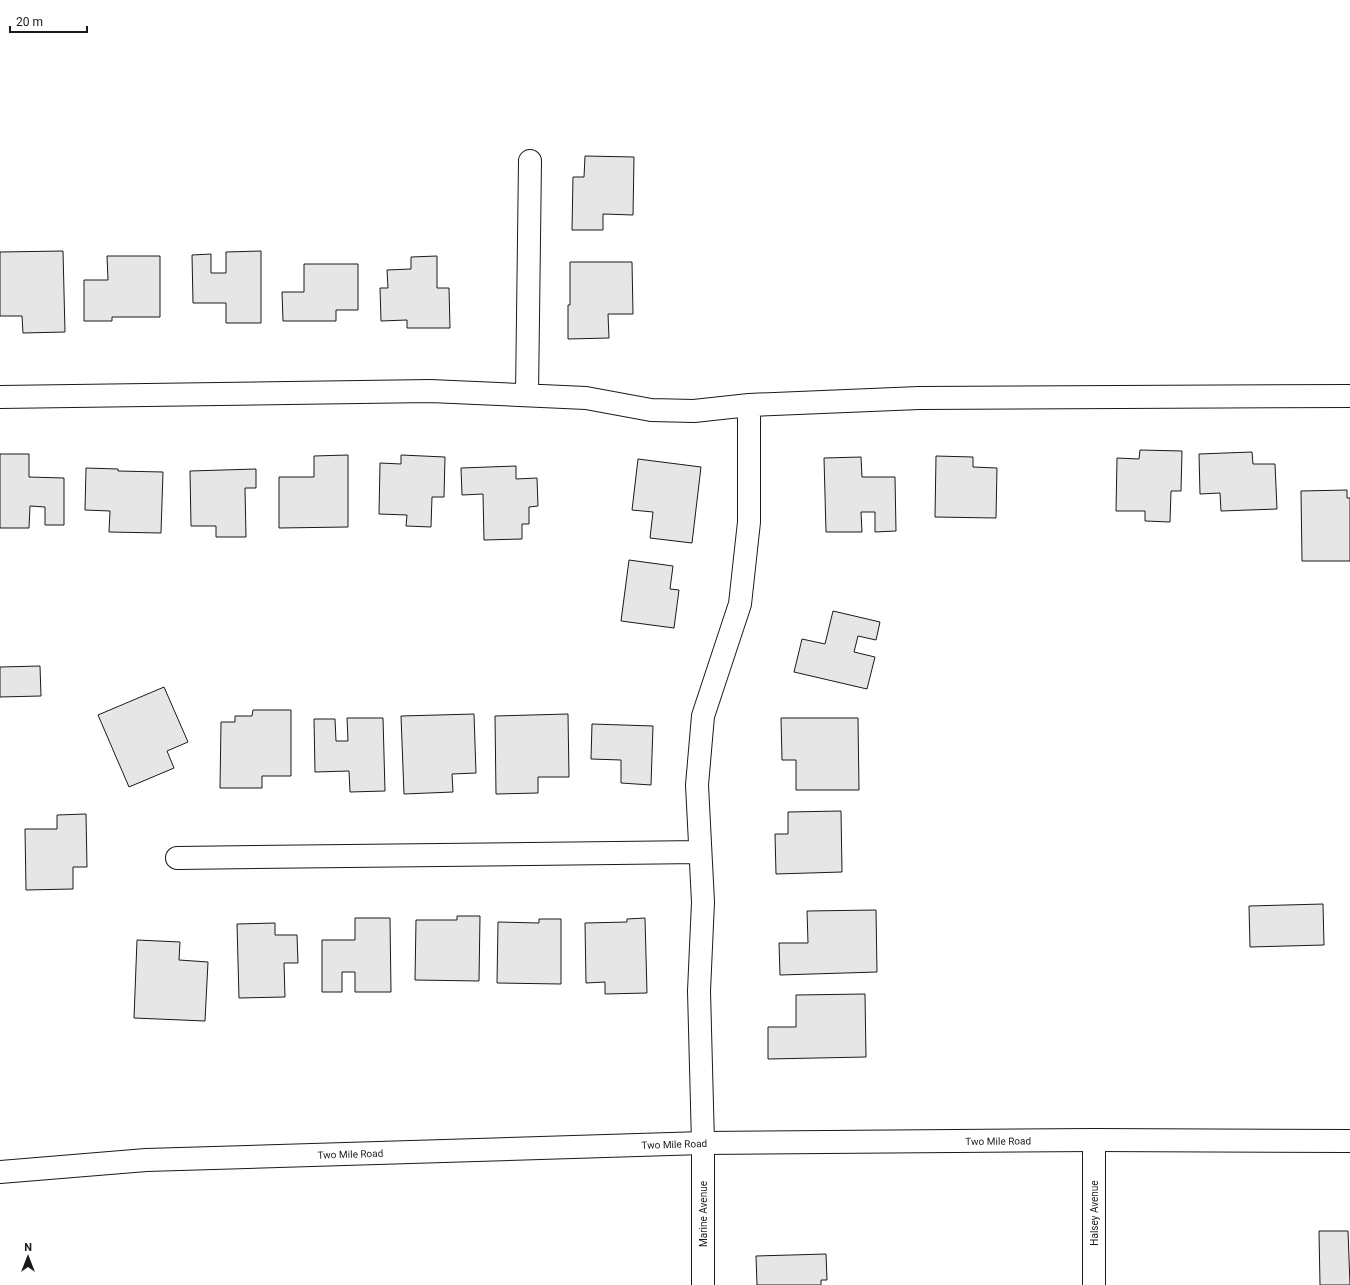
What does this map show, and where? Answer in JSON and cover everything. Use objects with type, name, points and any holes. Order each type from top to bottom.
[{"type":"street","points":[[527,395],[530,161]]},
{"type":"street","points":[[0,397],[430,391],[586,398],[651,410],[694,411],[749,405],[919,398],[1350,396]]},
{"type":"street","name":"Marine Avenue","points":[[703,1285],[703,1144],[699,991],[703,902],[697,786],[703,716],[740,604],[749,529],[749,405]]},
{"type":"street","points":[[176,858],[700,852]]},
{"type":"street","name":"Two Mile Road","points":[[0,1172],[146,1160],[703,1144],[1094,1140],[1350,1141]]},
{"type":"street","name":"Halsey Avenue","points":[[1094,1140],[1094,1285]]},
{"type":"building","points":[[585,156],[634,157],[633,215],[603,214],[603,230],[572,230],[573,177],[584,177]]},
{"type":"building","points":[[63,251],[65,332],[23,333],[22,316],[0,316],[0,252]]},
{"type":"building","points":[[261,251],[261,323],[226,323],[226,303],[193,303],[192,255],[211,254],[211,273],[226,273],[226,252]]},
{"type":"building","points":[[107,256],[160,256],[160,317],[112,317],[112,321],[84,321],[84,280],[108,280]]},
{"type":"building","points":[[437,256],[437,288],[449,288],[450,328],[407,328],[407,320],[381,321],[380,288],[388,288],[387,270],[411,269],[411,257]]},
{"type":"building","points":[[570,262],[632,262],[633,314],[608,314],[609,338],[568,339]]},
{"type":"building","points":[[304,264],[358,264],[358,310],[336,310],[336,321],[283,321],[282,292],[304,292]]},
{"type":"building","points":[[1140,450],[1182,451],[1181,491],[1171,491],[1170,522],[1145,521],[1145,511],[1116,511],[1117,458],[1139,459]]},
{"type":"building","points":[[1252,452],[1253,464],[1275,464],[1277,509],[1221,511],[1220,493],[1200,494],[1199,454]]},
{"type":"building","points":[[0,454],[29,454],[29,477],[64,478],[64,525],[45,525],[45,507],[30,506],[29,528],[0,528]]},
{"type":"building","points":[[348,455],[348,527],[279,528],[279,477],[314,477],[314,456]]},
{"type":"building","points":[[401,455],[445,457],[444,497],[432,497],[431,527],[406,526],[407,515],[379,514],[380,463],[401,464]]},
{"type":"building","points":[[936,456],[973,457],[973,467],[997,468],[996,518],[935,517]]},
{"type":"building","points":[[861,457],[862,477],[895,477],[896,531],[875,532],[875,512],[861,512],[862,532],[826,532],[824,458]]},
{"type":"building","points":[[638,459],[701,467],[692,543],[650,538],[653,512],[632,510]]},
{"type":"building","points":[[516,466],[516,479],[537,478],[538,506],[529,507],[529,524],[522,524],[522,539],[484,540],[483,494],[462,495],[461,468]]},
{"type":"building","points":[[86,468],[118,469],[118,471],[163,472],[161,533],[109,532],[110,511],[85,510]]},
{"type":"building","points":[[256,469],[256,488],[245,488],[246,537],[216,537],[216,526],[191,526],[190,471]]},
{"type":"building","points":[[1347,490],[1347,498],[1350,498],[1350,561],[1302,561],[1301,491]]},
{"type":"building","points":[[629,560],[673,566],[670,589],[679,590],[674,628],[621,621]]},
{"type":"building","points":[[833,611],[880,622],[876,640],[858,636],[854,652],[875,657],[867,689],[794,672],[802,639],[825,644]]},
{"type":"building","points":[[40,666],[41,696],[0,697],[0,667]]},
{"type":"building","points":[[164,687],[188,742],[167,751],[174,768],[129,787],[98,715]]},
{"type":"building","points":[[253,710],[291,710],[291,776],[262,776],[262,788],[220,788],[221,722],[235,722],[235,716],[252,716]]},
{"type":"building","points":[[474,714],[476,773],[452,774],[453,792],[404,794],[401,716]]},
{"type":"building","points":[[568,714],[569,777],[538,777],[538,793],[496,794],[495,716]]},
{"type":"building","points":[[347,718],[383,718],[385,791],[350,792],[349,771],[315,772],[314,719],[335,719],[336,741],[348,741]]},
{"type":"building","points":[[781,718],[858,718],[859,790],[796,790],[796,760],[782,760]]},
{"type":"building","points":[[592,724],[653,726],[651,785],[621,783],[621,760],[591,759]]},
{"type":"building","points":[[841,811],[842,872],[776,874],[775,834],[788,834],[788,812]]},
{"type":"building","points":[[86,814],[87,867],[73,867],[73,889],[26,890],[25,829],[57,829],[57,815]]},
{"type":"building","points":[[1323,904],[1324,945],[1250,947],[1249,906]]},
{"type":"building","points":[[876,910],[877,972],[780,975],[779,943],[808,943],[807,911]]},
{"type":"building","points":[[457,916],[480,916],[479,981],[415,980],[416,920],[457,920]]},
{"type":"building","points":[[355,918],[390,918],[391,992],[355,992],[355,972],[342,972],[342,992],[322,992],[322,940],[355,940]]},
{"type":"building","points":[[645,918],[647,993],[605,994],[605,982],[586,983],[585,923],[627,922],[627,919]]},
{"type":"building","points":[[539,919],[561,919],[561,984],[497,983],[498,922],[539,923]]},
{"type":"building","points":[[275,923],[275,935],[297,935],[298,963],[284,963],[285,997],[239,998],[237,924]]},
{"type":"building","points":[[137,940],[180,942],[179,960],[208,962],[205,1021],[134,1018]]},
{"type":"building","points":[[865,994],[866,1057],[768,1059],[768,1027],[796,1027],[796,995]]},
{"type":"building","points":[[1319,1231],[1348,1231],[1350,1285],[1320,1285]]},
{"type":"building","points":[[826,1254],[827,1280],[821,1280],[821,1285],[757,1285],[756,1256]]}]
